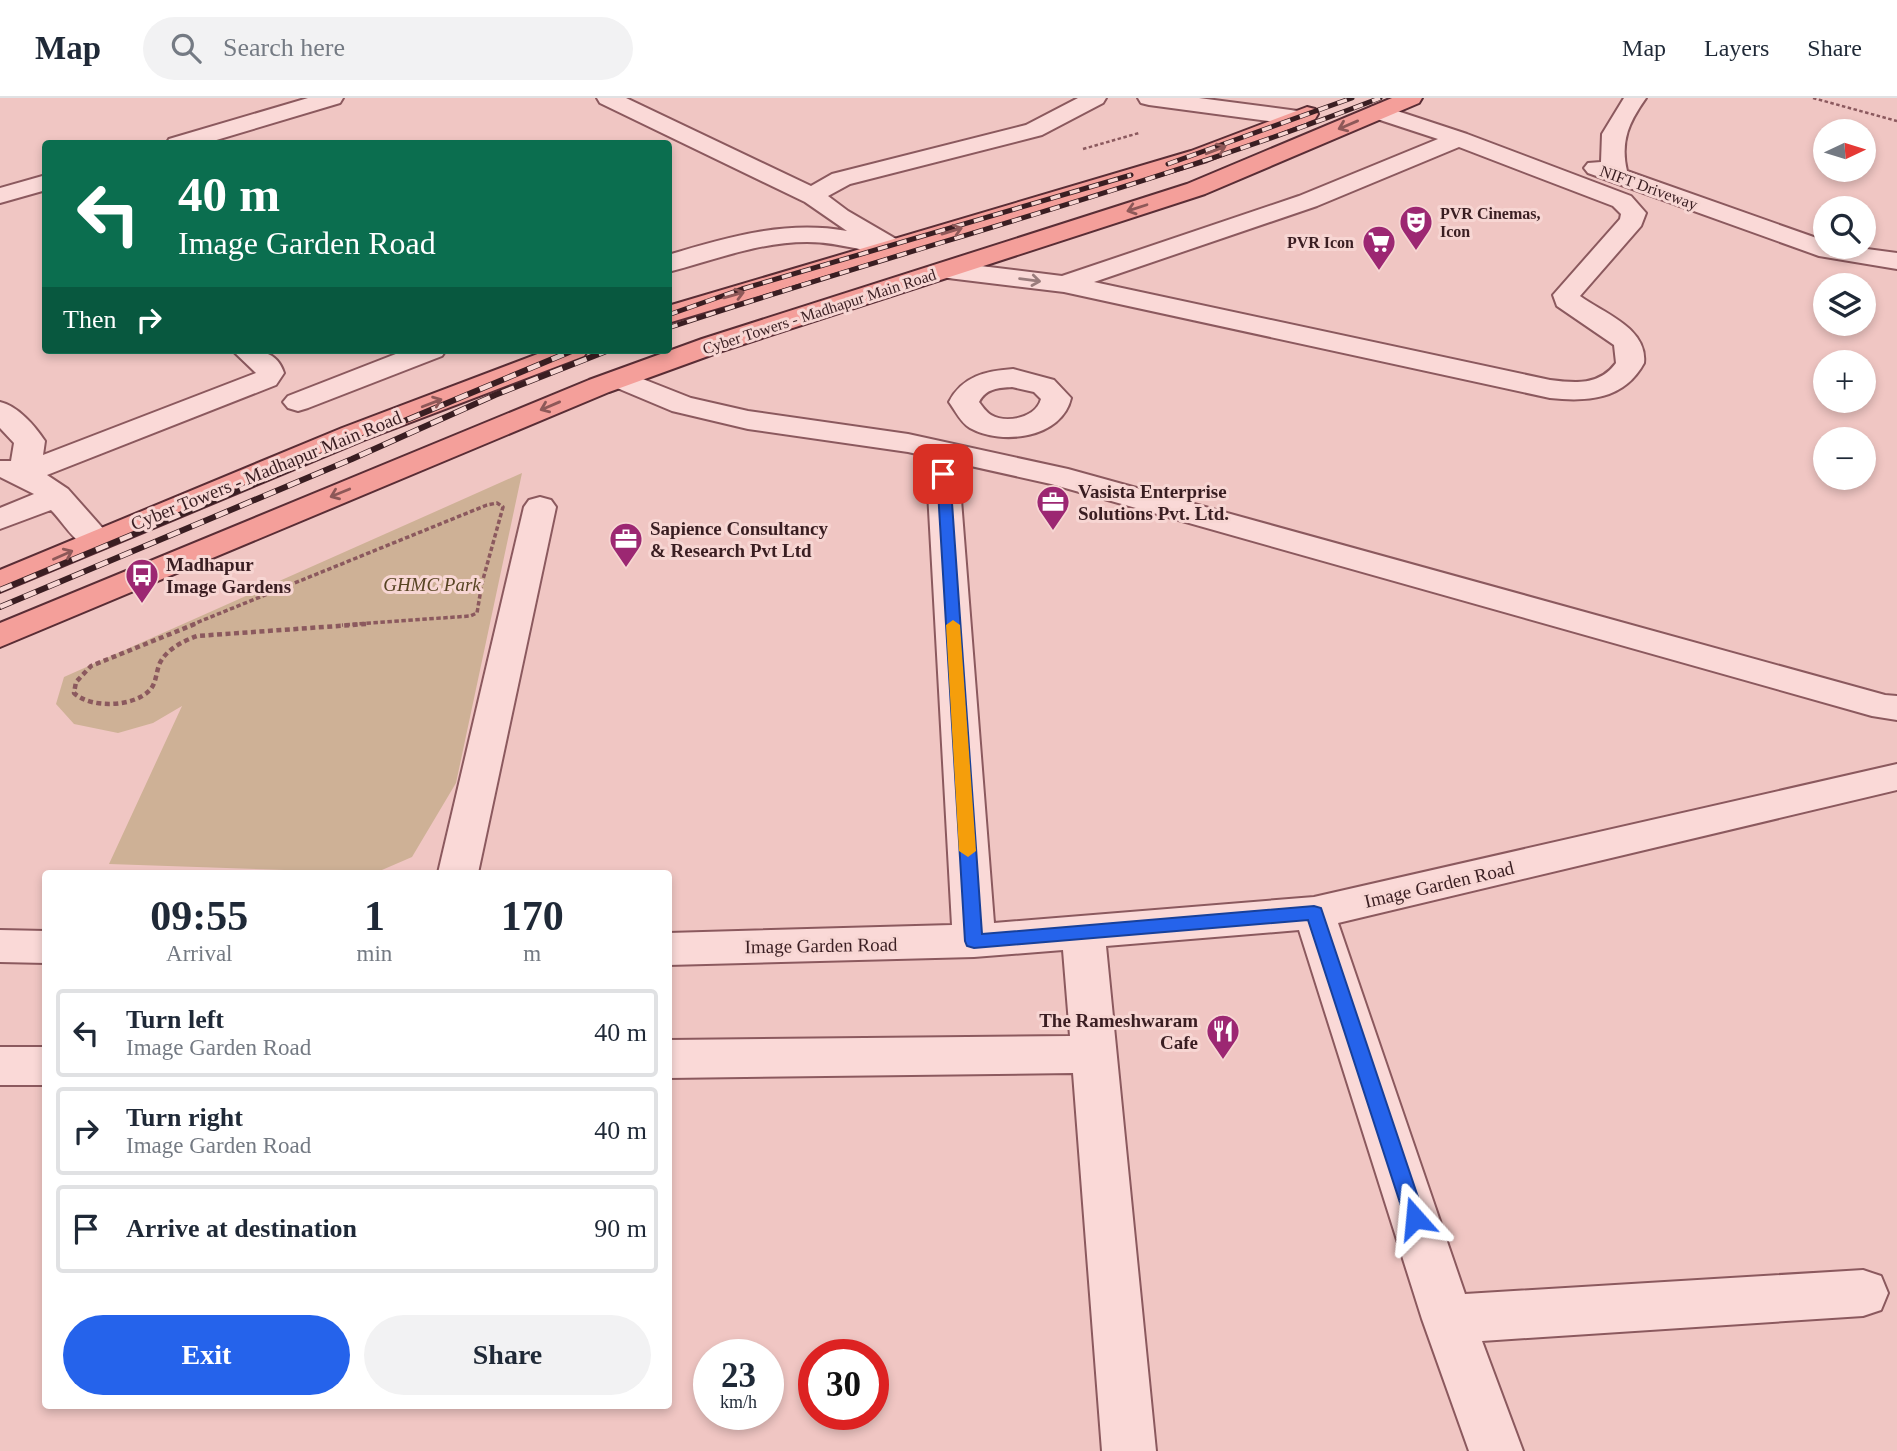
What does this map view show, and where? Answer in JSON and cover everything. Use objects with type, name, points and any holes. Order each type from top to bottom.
[{"type":"main road","name":"Cyber Towers - Madhapur Main Road","points":[[0,636],[609,382],[712,345],[1196,189],[1398,104]]},
{"type":"main road","name":"Cyber Towers - Madhapur Main Road","points":[[674,314],[1199,156],[1327,107]]},
{"type":"main road","points":[[674,314],[712,345]]},
{"type":"main road","name":"Cyber Towers - Madhapur Main Road","points":[[0,582],[95,540],[366,429],[564,354]]},
{"type":"main road","points":[[576,354],[609,382]]},
{"type":"street","points":[[190,140],[332,98]]},
{"type":"street","points":[[608,98],[814,197],[839,216],[894,248]]},
{"type":"street","points":[[814,197],[823,187],[841,179],[1034,130],[1095,98]]},
{"type":"street","points":[[1149,98],[1298,118]]},
{"type":"street","points":[[1616,176],[1610,153],[1615,127],[1635,98]]},
{"type":"street","points":[[948,270],[1064,284],[1508,381],[1582,392],[1605,386],[1627,372],[1632,358],[1628,344],[1613,330],[1567,300],[1566,295],[1632,221],[1634,213],[1622,201],[1459,139],[1398,104]]},
{"type":"street","name":"NIFT Driveway","points":[[1398,104],[1616,176],[1828,251],[1897,261]]},
{"type":"street","points":[[1064,284],[1308,201],[1459,139]]},
{"type":"street","points":[[0,196],[42,183]]},
{"type":"street","points":[[672,263],[728,246],[786,235],[827,236],[894,248]]},
{"type":"street","points":[[12,471],[266,379],[270,373],[268,367],[251,354]]},
{"type":"street","points":[[298,402],[422,354]]},
{"type":"street","points":[[609,382],[682,405],[735,417],[908,443],[1057,476],[1872,704],[1897,708]]},
{"type":"street","points":[[0,411],[30,441],[12,471]]},
{"type":"street","points":[[908,443],[974,418]]},
{"type":"street","points":[[12,471],[57,496],[95,540]]},
{"type":"street","points":[[943,474],[974,941]]},
{"type":"street","points":[[0,519],[57,496]]},
{"type":"street","points":[[459,870],[540,507]]},
{"type":"street","name":"Image Garden Road","points":[[672,948],[974,941],[1314,913],[1897,777]]},
{"type":"street","points":[[1314,913],[1448,1320],[1496,1451]]},
{"type":"street","points":[[1083,931],[1129,1451]]},
{"type":"street","points":[[0,946],[42,947]]},
{"type":"street","points":[[672,1059],[1094,1054]]},
{"type":"street","points":[[0,1066],[42,1066]]},
{"type":"street","points":[[1448,1320],[1863,1293]]},
{"type":"path","points":[[1813,98],[1897,121]]},
{"type":"path","points":[[497,503],[503,507],[482,583],[477,613],[470,617],[197,636],[183,641],[170,651],[160,663],[153,687],[128,702],[95,703],[79,700],[74,693],[76,682],[91,666],[103,660],[487,505],[497,503]]},
{"type":"green space","name":"GHMC Park","points":[[522,473],[456,783],[412,857],[382,870],[286,870],[109,864],[182,706],[153,723],[118,733],[74,724],[56,704],[64,677]]},
{"type":"railway","points":[[1168,164],[1352,98]]},
{"type":"railway","points":[[672,327],[1204,161],[1380,98]]},
{"type":"railway","points":[[672,314],[742,289],[1131,175]]},
{"type":"railway","points":[[0,590],[564,354]]},
{"type":"railway","points":[[0,607],[352,459],[495,395],[599,354]]},
{"type":"slow traffic","points":[[953,625],[968,851]]},
{"type":"place","name":"PVR Cinemas, Icon","points":[[1416,252]]},
{"type":"place","name":"PVR Icon","points":[[1379,272]]},
{"type":"place","name":"Vasista Enterprise Solutions Pvt. Ltd.","points":[[1053,532]]},
{"type":"place","name":"Sapience Consultancy & Research Pvt Ltd","points":[[626,569]]},
{"type":"place","name":"Madhapur Image Gardens","points":[[142,605]]},
{"type":"place","name":"The Rameshwaram Cafe","points":[[1223,1061]]},
{"type":"route","points":[[943,474],[974,941],[1314,913],[1415,1218]]}]
